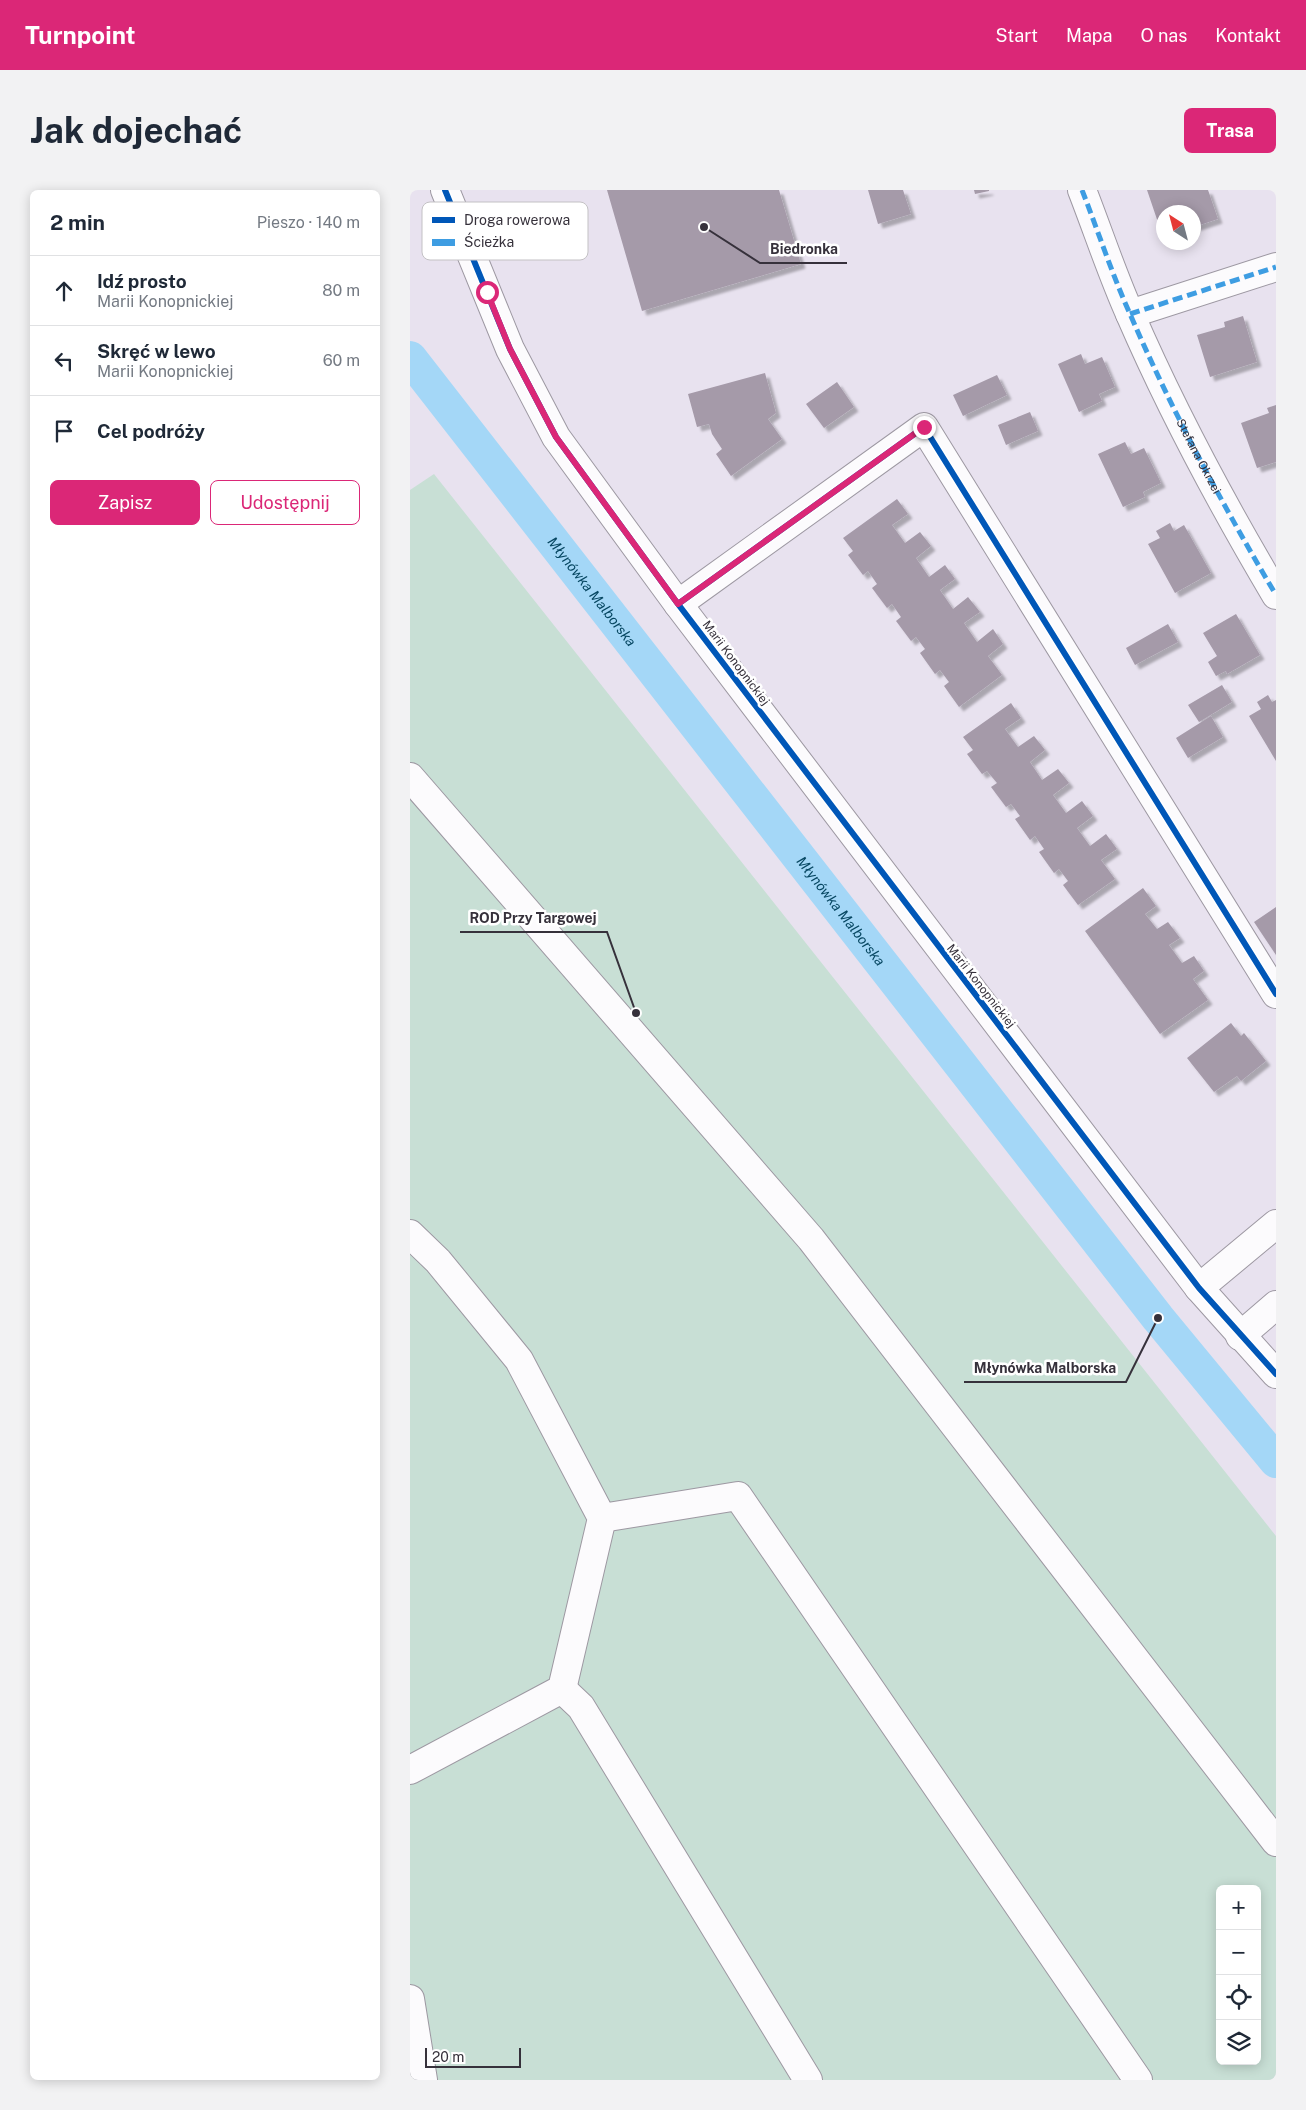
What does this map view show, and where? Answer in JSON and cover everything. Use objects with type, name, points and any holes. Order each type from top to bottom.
[{"type":"street","name":"Marii Konopnickiej","points":[[445,190],[450,202]]},
{"type":"street","name":"Stefana Okrzei","points":[[1082,190],[1130,314],[1193,447],[1276,594]]},
{"type":"street","name":"Marii Konopnickiej","points":[[474,260],[510,349],[556,437],[678,604],[1199,1288],[1276,1374]]},
{"type":"street","points":[[1130,314],[1276,267]]},
{"type":"street","points":[[678,604],[924,427],[1276,994]]},
{"type":"street","points":[[410,777],[811,1239],[1276,1842]]},
{"type":"street","points":[[1199,1288],[1276,1224]]},
{"type":"street","points":[[410,1234],[438,1261],[519,1360],[602,1518],[562,1689],[410,1770]]},
{"type":"street","points":[[1240,1336],[1276,1305]]},
{"type":"street","points":[[602,1518],[738,1496],[1138,2080]]},
{"type":"street","points":[[562,1689],[580,1707],[808,2080]]},
{"type":"street","points":[[410,1999],[424,2080]]},
{"type":"green space","points":[[434,474],[1276,1536],[1276,2080],[410,2080],[410,490]]},
{"type":"building","points":[[607,190],[779,190],[801,264],[642,311]]},
{"type":"building","points":[[868,190],[903,190],[911,214],[878,224]]},
{"type":"building","points":[[974,190],[989,190],[989,191],[975,194]]},
{"type":"building","points":[[1147,190],[1208,190],[1218,219],[1201,225],[1201,205],[1156,205],[1156,216]]},
{"type":"building","points":[[1243,316],[1257,362],[1210,377],[1197,335],[1225,327],[1224,322]]},
{"type":"building","points":[[1081,354],[1085,364],[1102,357],[1115,387],[1099,394],[1102,401],[1079,412],[1058,364]]},
{"type":"building","points":[[765,373],[776,413],[768,419],[782,439],[731,476],[716,454],[722,449],[712,434],[709,424],[697,427],[688,394]]},
{"type":"building","points":[[997,375],[1007,395],[963,416],[953,395]]},
{"type":"building","points":[[837,382],[854,407],[824,428],[806,404]]},
{"type":"building","points":[[1276,405],[1276,462],[1257,468],[1241,423],[1269,413],[1267,408]]},
{"type":"building","points":[[1030,412],[1038,431],[1006,445],[998,425]]},
{"type":"building","points":[[1125,442],[1131,454],[1144,448],[1161,483],[1143,492],[1145,497],[1123,507],[1098,454]]},
{"type":"building","points":[[897,499],[908,514],[892,525],[905,543],[920,532],[931,546],[916,558],[929,577],[945,565],[955,579],[940,590],[953,609],[968,597],[980,612],[964,623],[977,642],[993,629],[1003,644],[988,656],[1002,675],[959,707],[944,686],[949,682],[940,670],[935,674],[920,653],[925,649],[916,637],[911,641],[896,621],[901,617],[892,604],[887,608],[872,588],[877,584],[868,571],[863,575],[848,555],[853,551],[843,538]]},
{"type":"building","points":[[1170,523],[1174,531],[1184,525],[1211,573],[1175,593],[1148,544],[1160,538],[1156,531]]},
{"type":"building","points":[[1236,614],[1260,655],[1227,674],[1226,671],[1216,676],[1208,662],[1217,656],[1203,633]]},
{"type":"building","points":[[1168,624],[1178,642],[1135,665],[1126,648]]},
{"type":"building","points":[[1222,685],[1232,702],[1199,722],[1188,705]]},
{"type":"building","points":[[1268,695],[1272,702],[1276,700],[1276,761],[1249,716],[1261,709],[1257,702]]},
{"type":"building","points":[[1011,703],[1021,718],[1005,729],[1018,747],[1034,736],[1045,750],[1030,762],[1042,780],[1058,769],[1069,783],[1053,795],[1066,813],[1082,801],[1093,816],[1077,828],[1090,846],[1106,834],[1117,849],[1101,860],[1115,879],[1078,905],[1063,885],[1068,881],[1059,869],[1054,873],[1039,852],[1044,849],[1035,836],[1030,840],[1015,819],[1020,816],[1011,804],[1006,807],[991,787],[997,783],[987,771],[982,774],[967,754],[973,750],[963,737]]},
{"type":"building","points":[[1211,716],[1223,737],[1188,758],[1176,738]]},
{"type":"building","points":[[1143,888],[1156,906],[1145,914],[1157,929],[1168,922],[1180,938],[1169,945],[1182,963],[1194,956],[1204,971],[1193,979],[1208,1000],[1160,1034],[1085,931]]},
{"type":"building","points":[[1276,907],[1276,955],[1254,922]]},
{"type":"building","points":[[1231,1023],[1241,1036],[1244,1033],[1266,1061],[1241,1081],[1237,1076],[1214,1092],[1187,1058]]},
{"type":"waterway","name":"Młynówka Malborska","points":[[410,358],[1158,1318],[1276,1461]]},
{"type":"marked path","points":[[1082,190],[1123,299],[1180,422],[1217,492],[1276,595]]},
{"type":"marked path","points":[[1130,314],[1276,267]]},
{"type":"cycle path","points":[[445,190],[450,202]]},
{"type":"cycle path","points":[[474,260],[510,349],[556,437],[678,604],[1199,1288],[1276,1374]]},
{"type":"cycle path","points":[[678,604],[924,427],[1276,994]]},
{"type":"place","name":"Biedronka","points":[[704,227]]},
{"type":"place","name":"ROD Przy Targowej","points":[[636,1013]]},
{"type":"place","name":"Młynówka Malborska","points":[[1158,1318]]},
{"type":"route","points":[[487,292],[510,349],[556,437],[678,604],[924,427]]}]
